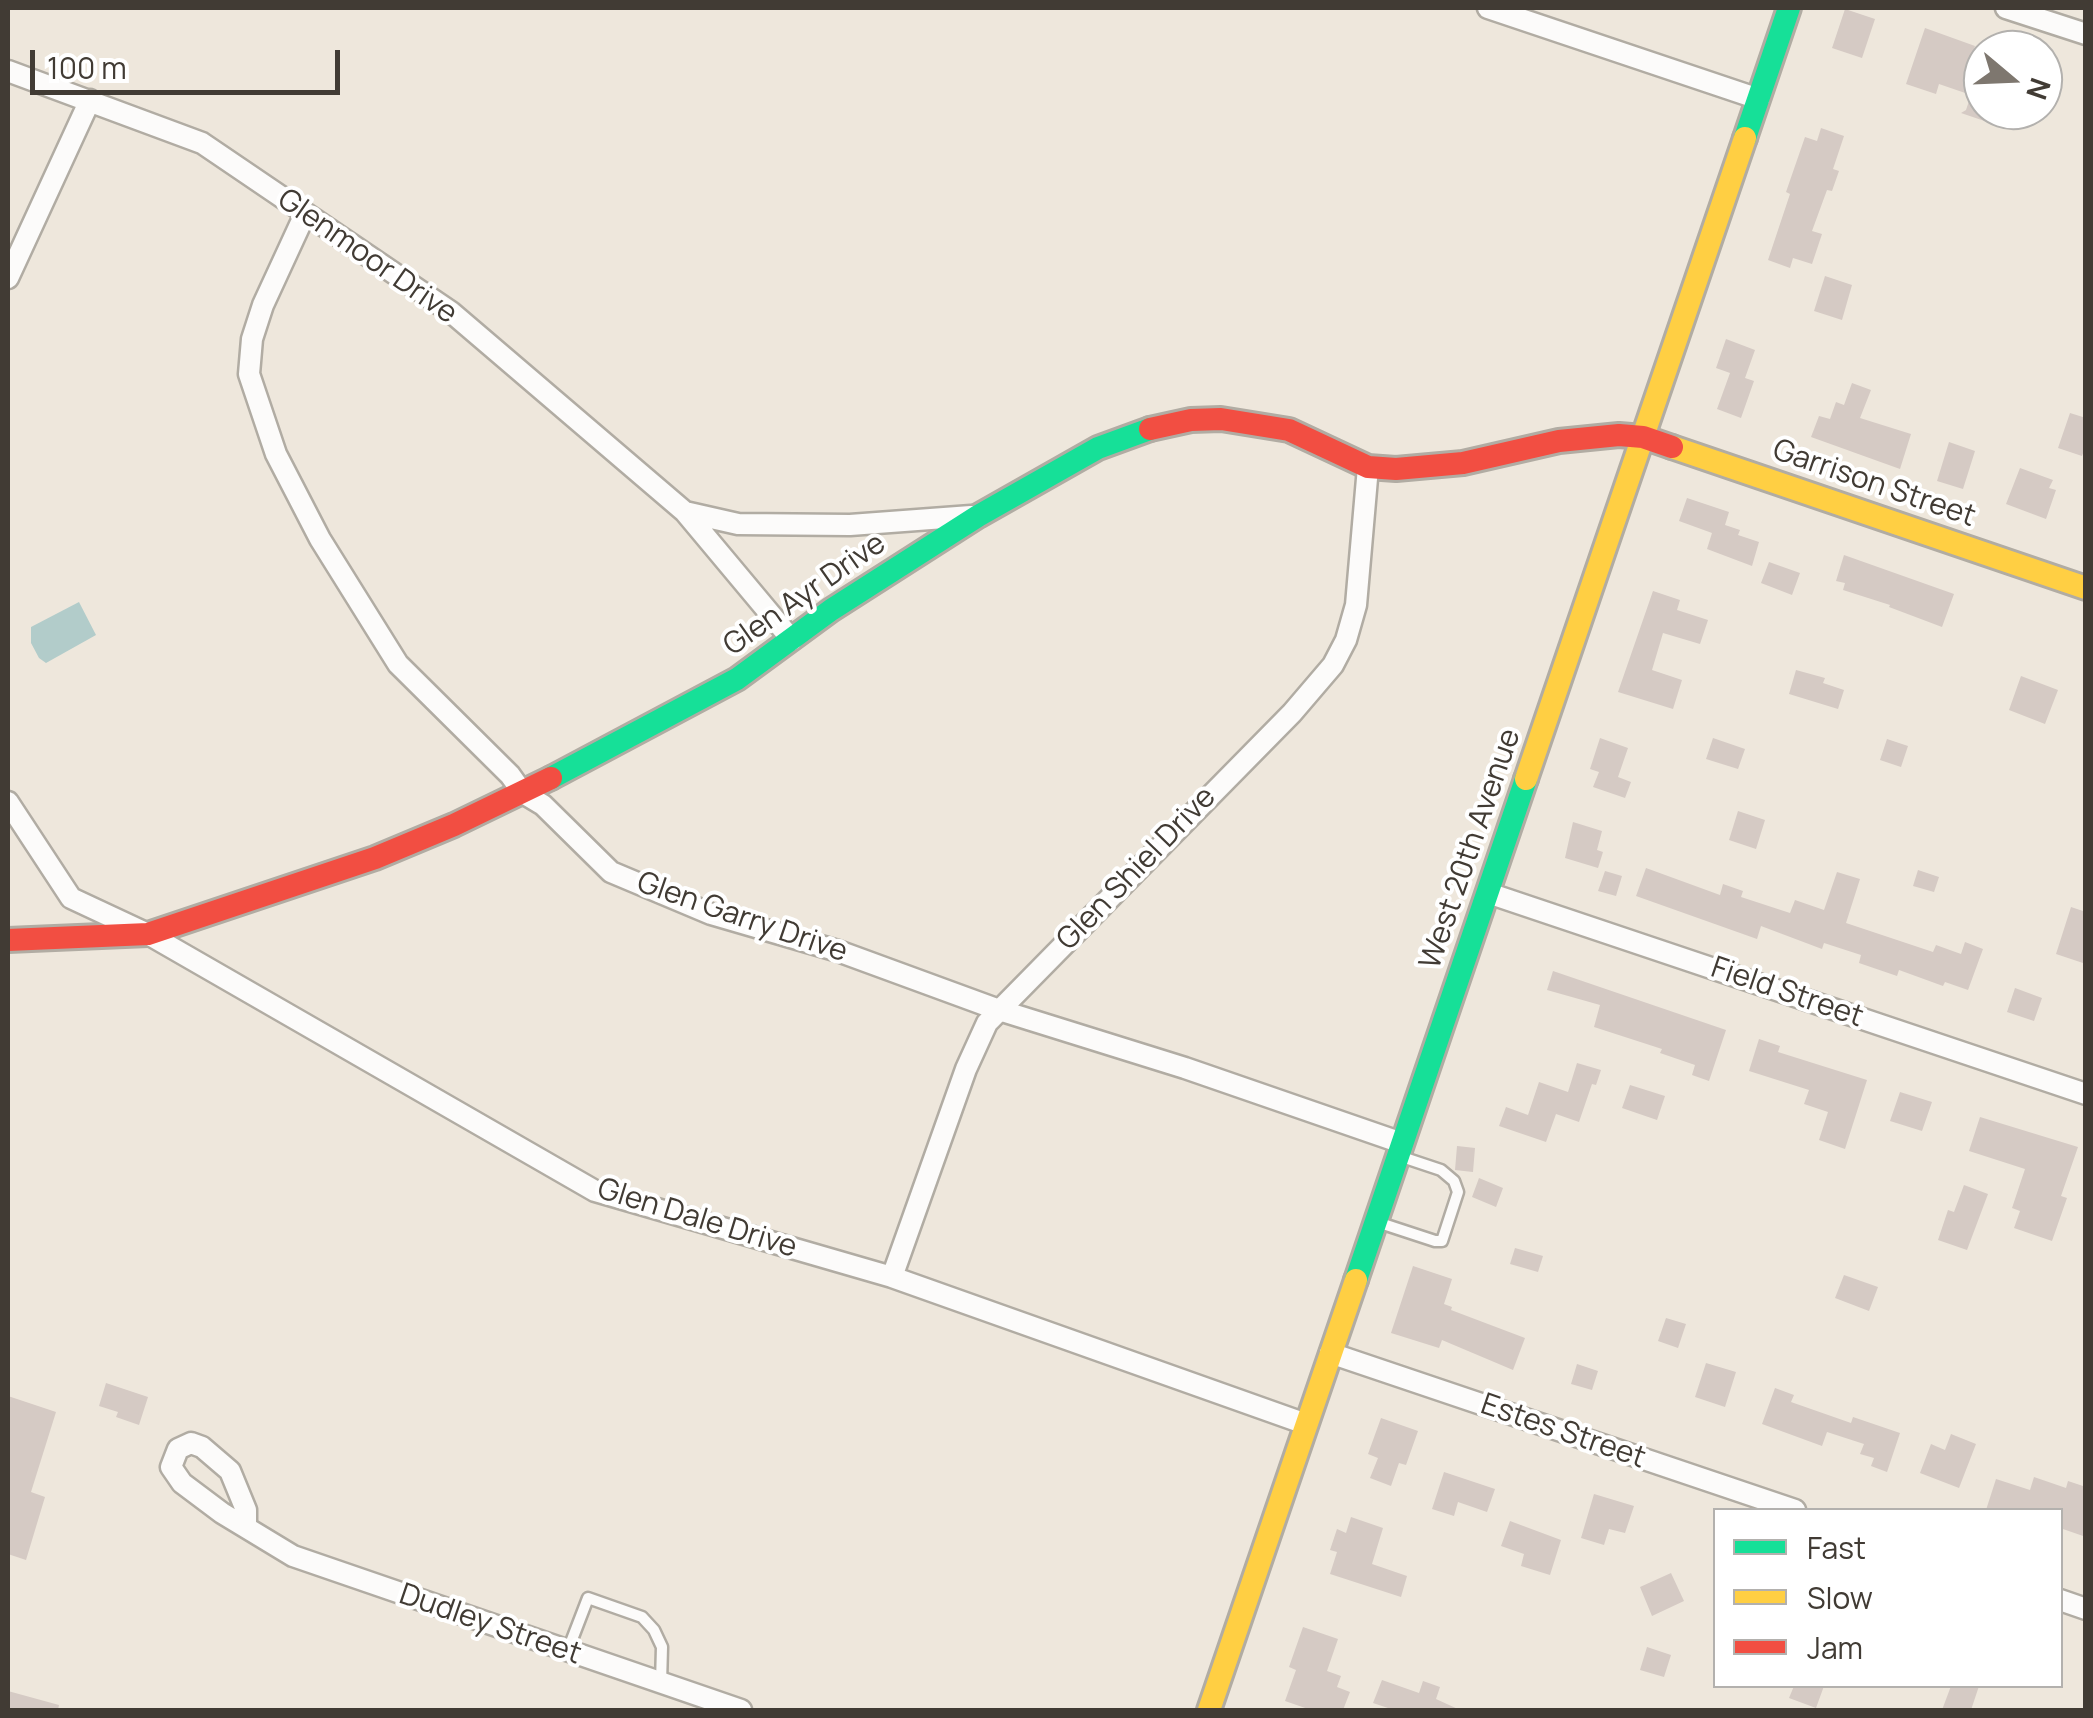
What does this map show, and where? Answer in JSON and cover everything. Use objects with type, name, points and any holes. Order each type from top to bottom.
[{"type":"street","points":[[1488,8],[1758,99]]},
{"type":"street","name":"West 20th Avenue","points":[[1210,1710],[1789,8]]},
{"type":"street","points":[[2006,8],[2086,34]]},
{"type":"street","name":"Glenmoor Drive","points":[[8,71],[202,142],[451,312],[685,512],[792,640]]},
{"type":"street","points":[[8,278],[90,100]]},
{"type":"street","name":"Glen Garry Drive","points":[[305,214],[283,258],[252,339],[249,374],[276,454],[320,539],[398,664],[510,775],[523,793],[543,805],[611,872],[710,914],[838,951],[999,1010],[1185,1068],[1400,1149]]},
{"type":"street","name":"Glen Ayr Drive","points":[[8,940],[148,934],[376,858],[523,793],[708,696],[831,610],[978,516],[1098,448],[1156,427],[1221,419],[1289,430],[1368,466],[1427,468],[1559,441],[1619,435],[1642,438]]},
{"type":"street","name":"Garrison Street","points":[[1642,438],[2086,588]]},
{"type":"street","name":"Glen Shiel Drive","points":[[892,1277],[966,1068],[987,1023],[1292,713],[1333,664],[1346,640],[1356,605],[1368,466]]},
{"type":"street","points":[[685,512],[738,524],[850,525],[978,516]]},
{"type":"street","name":"Glen Dale Drive","points":[[8,802],[71,898],[148,934],[595,1191],[892,1277],[1306,1424]]},
{"type":"street","name":"Field Street","points":[[1488,893],[2086,1094]]},
{"type":"street","name":"Estes Street","points":[[1330,1353],[1789,1508]]},
{"type":"street","name":"Dudley Street","points":[[246,1525],[293,1556],[741,1710]]},
{"type":"lane","points":[[1376,1222],[1442,1241],[1458,1192],[1454,1180],[1400,1149]]},
{"type":"lane","points":[[567,1651],[588,1598],[642,1617],[654,1630],[662,1647],[661,1683]]},
{"type":"water","points":[[79,602],[96,635],[46,663],[31,643],[31,627]]},
{"type":"building","points":[[1845,9],[1875,19],[1862,58],[1832,48]]},
{"type":"building","points":[[1925,28],[1963,42],[1963,92],[1939,84],[1936,94],[1906,84]]},
{"type":"building","points":[[1821,128],[1844,136],[1833,169],[1839,171],[1832,191],[1827,190],[1812,231],[1822,234],[1812,264],[1793,258],[1790,268],[1768,260],[1805,137],[1817,141]]},
{"type":"building","points":[[1825,276],[1852,285],[1842,320],[1814,311]]},
{"type":"building","points":[[1726,339],[1755,350],[1745,378],[1754,381],[1741,418],[1717,409],[1730,373],[1716,368]]},
{"type":"building","points":[[1852,383],[1871,390],[1860,418],[1911,434],[1900,469],[1811,437],[1819,416],[1830,419],[1836,402],[1844,405]]},
{"type":"building","points":[[2070,413],[2086,418],[2082,456],[2058,448]]},
{"type":"building","points":[[1949,442],[1975,451],[1963,489],[1937,481]]},
{"type":"building","points":[[2020,468],[2053,480],[2049,488],[2056,490],[2046,519],[2006,504]]},
{"type":"building","points":[[1687,498],[1729,512],[1725,525],[1740,530],[1738,535],[1759,542],[1752,566],[1707,549],[1712,533],[1679,521]]},
{"type":"building","points":[[1844,555],[1954,594],[1942,627],[1843,590],[1845,583],[1836,581]]},
{"type":"building","points":[[1769,562],[1800,573],[1792,595],[1761,583]]},
{"type":"building","points":[[1653,591],[1680,600],[1677,610],[1708,620],[1700,644],[1663,633],[1652,670],[1682,680],[1673,709],[1618,692]]},
{"type":"building","points":[[1796,670],[1825,678],[1823,683],[1844,690],[1838,709],[1789,694]]},
{"type":"building","points":[[2021,676],[2058,690],[2045,724],[2009,710]]},
{"type":"building","points":[[1600,738],[1628,748],[1618,777],[1631,782],[1625,798],[1593,787],[1599,772],[1590,769]]},
{"type":"building","points":[[1713,738],[1745,749],[1738,769],[1706,759]]},
{"type":"building","points":[[1887,739],[1908,746],[1901,767],[1880,760]]},
{"type":"building","points":[[1738,811],[1765,820],[1756,849],[1729,840]]},
{"type":"building","points":[[1573,822],[1602,831],[1597,850],[1603,852],[1598,868],[1565,858]]},
{"type":"building","points":[[1646,868],[1720,895],[1723,884],[1743,891],[1741,897],[1790,913],[1795,900],[1824,910],[1837,872],[1860,879],[1846,923],[1933,952],[1936,945],[1961,954],[1965,942],[1983,949],[1968,990],[1945,982],[1943,986],[1899,970],[1897,976],[1859,963],[1861,955],[1824,943],[1822,949],[1761,926],[1757,939],[1636,896]]},
{"type":"building","points":[[1918,870],[1939,877],[1934,892],[1913,886]]},
{"type":"building","points":[[1605,871],[1622,876],[1616,896],[1598,891]]},
{"type":"building","points":[[2071,907],[2086,912],[2086,964],[2056,954]]},
{"type":"building","points":[[1553,971],[1726,1030],[1709,1081],[1692,1075],[1695,1065],[1660,1053],[1662,1049],[1594,1027],[1600,1005],[1547,990]]},
{"type":"building","points":[[2015,988],[2042,998],[2034,1021],[2007,1012]]},
{"type":"building","points":[[1759,1039],[1780,1046],[1778,1052],[1867,1080],[1845,1149],[1819,1140],[1828,1112],[1804,1104],[1809,1090],[1749,1071]]},
{"type":"building","points":[[1577,1063],[1601,1070],[1579,1122],[1556,1114],[1546,1142],[1499,1126],[1506,1107],[1528,1115],[1539,1082],[1568,1092]]},
{"type":"building","points":[[1630,1085],[1665,1096],[1657,1120],[1622,1108]]},
{"type":"building","points":[[1900,1092],[1932,1102],[1922,1131],[1890,1121]]},
{"type":"building","points":[[1980,1117],[2078,1147],[2061,1196],[2067,1198],[2052,1241],[2014,1228],[2020,1211],[2012,1208],[2025,1169],[1969,1151]]},
{"type":"building","points":[[1457,1146],[1475,1148],[1473,1172],[1455,1170]]},
{"type":"building","points":[[1479,1178],[1503,1188],[1496,1207],[1472,1197]]},
{"type":"building","points":[[1964,1185],[1988,1194],[1967,1250],[1938,1240],[1948,1210],[1954,1212]]},
{"type":"building","points":[[1515,1248],[1543,1256],[1538,1272],[1510,1264]]},
{"type":"building","points":[[1413,1266],[1452,1279],[1444,1304],[1451,1310],[1525,1338],[1513,1370],[1442,1340],[1439,1348],[1391,1333]]},
{"type":"building","points":[[1844,1275],[1878,1287],[1869,1311],[1835,1298]]},
{"type":"building","points":[[1666,1318],[1686,1324],[1678,1348],[1658,1341]]},
{"type":"building","points":[[1706,1363],[1736,1372],[1725,1407],[1695,1397]]},
{"type":"building","points":[[1577,1364],[1598,1371],[1592,1390],[1571,1384]]},
{"type":"building","points":[[106,1383],[148,1397],[139,1425],[99,1406]]},
{"type":"building","points":[[1775,1388],[1794,1395],[1791,1402],[1851,1423],[1853,1417],[1900,1433],[1887,1472],[1871,1466],[1874,1458],[1860,1454],[1864,1444],[1827,1432],[1822,1446],[1762,1424]]},
{"type":"building","points":[[8,1396],[56,1412],[31,1492],[45,1497],[26,1560],[8,1554]]},
{"type":"building","points":[[1381,1418],[1418,1431],[1406,1465],[1399,1463],[1391,1486],[1370,1478],[1378,1458],[1368,1454]]},
{"type":"building","points":[[1951,1434],[1976,1444],[1959,1488],[1920,1473],[1931,1444],[1945,1450]]},
{"type":"building","points":[[1444,1472],[1495,1489],[1487,1512],[1458,1502],[1454,1516],[1432,1509]]},
{"type":"building","points":[[2034,1477],[2066,1488],[2068,1481],[2086,1487],[2086,1537],[2063,1529],[2063,1508],[1987,1508],[1996,1479],[2030,1490]]},
{"type":"building","points":[[1594,1494],[1634,1506],[1625,1533],[1609,1529],[1604,1545],[1581,1538]]},
{"type":"building","points":[[1351,1517],[1383,1528],[1372,1564],[1407,1576],[1401,1597],[1330,1574],[1337,1552],[1330,1550],[1337,1529],[1346,1533]]},
{"type":"building","points":[[1510,1521],[1561,1540],[1550,1575],[1521,1566],[1524,1554],[1501,1546]]},
{"type":"building","points":[[1671,1573],[1684,1601],[1652,1616],[1640,1587]]},
{"type":"building","points":[[1303,1627],[1338,1639],[1327,1671],[1341,1676],[1337,1687],[1350,1692],[1343,1710],[1311,1710],[1285,1701],[1296,1670],[1289,1667]]},
{"type":"building","points":[[1647,1647],[1671,1655],[1664,1677],[1640,1670]]},
{"type":"building","points":[[1382,1680],[1419,1693],[1423,1681],[1440,1687],[1436,1699],[1460,1710],[1394,1710],[1373,1703]]},
{"type":"building","points":[[1793,1688],[1823,1688],[1816,1708],[1789,1698]]},
{"type":"building","points":[[1950,1688],[1978,1688],[1971,1710],[1942,1710]]},
{"type":"building","points":[[8,1691],[59,1705],[58,1710],[8,1710]]},
{"type":"traffic: fast","points":[[1745,138],[1789,8]]},
{"type":"traffic: fast","points":[[551,778],[737,679],[831,610],[978,516],[1098,448],[1150,429]]},
{"type":"traffic: fast","points":[[1356,1280],[1526,779]]},
{"type":"traffic: slow","points":[[1526,779],[1745,138]]},
{"type":"traffic: slow","points":[[1672,447],[2086,588]]},
{"type":"traffic: slow","points":[[1209,1710],[1356,1280]]},
{"type":"traffic: jam","points":[[1150,429],[1191,420],[1221,419],[1289,430],[1368,467],[1396,469],[1463,463],[1559,441],[1619,435],[1643,437],[1672,447]]},
{"type":"traffic: jam","points":[[8,940],[148,934],[375,858],[551,778]]}]
